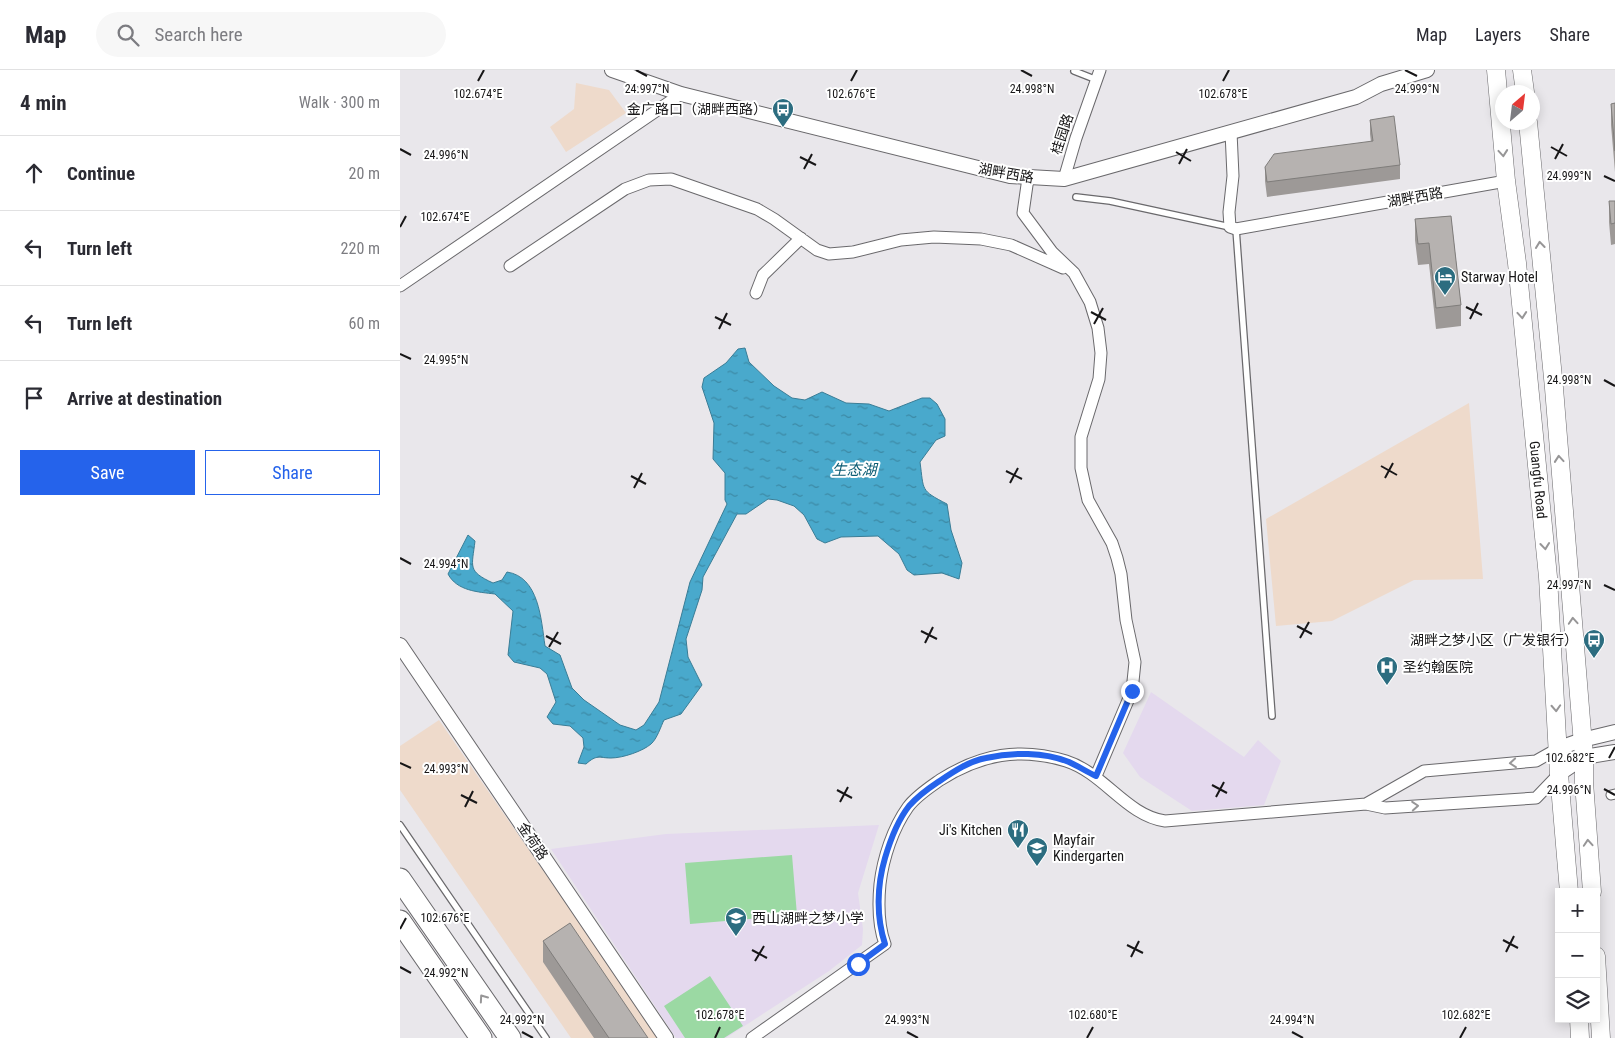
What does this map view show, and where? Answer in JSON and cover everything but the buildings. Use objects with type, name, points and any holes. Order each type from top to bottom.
[{"type":"highway","points":[[400,879],[510,1038]]},
{"type":"highway","points":[[400,921],[481,1038]]},
{"type":"main road","name":"Guangfu Road","points":[[1496,70],[1548,577],[1559,774],[1569,888]]},
{"type":"main road","points":[[1522,70],[1524,85]]},
{"type":"main road","name":"Guangfu Road","points":[[1529,130],[1554,388],[1583,748],[1592,888]]},
{"type":"main road","points":[[1597,978],[1601,1038]]},
{"type":"main road","points":[[1579,1023],[1580,1038]]},
{"type":"street","name":"湖畔西路","points":[[612,70],[681,94],[1010,176],[1064,179],[1356,97],[1381,84],[1427,70]]},
{"type":"street","name":"桂园路","points":[[1064,179],[1098,75]]},
{"type":"street","points":[[400,286],[681,94]]},
{"type":"street","points":[[1231,132],[1233,176],[1229,212],[1233,228]]},
{"type":"street","points":[[1028,178],[1023,213],[1052,252],[1074,273],[1090,302],[1098,328],[1101,353],[1099,379],[1081,437],[1080,468],[1088,500],[1112,543],[1117,558],[1121,574],[1126,620],[1135,662],[1132,691],[1096,776]]},
{"type":"street","points":[[510,266],[625,190],[649,180],[671,179],[757,209],[817,250],[829,254],[853,252],[901,240],[934,237],[981,239],[1011,245],[1040,256],[1074,273]]},
{"type":"street","name":"湖畔西路","points":[[1233,228],[1506,181]]},
{"type":"street","points":[[756,293],[763,275],[801,238]]},
{"type":"street","name":"金荷路","points":[[400,644],[666,1038]]},
{"type":"street","points":[[752,1038],[885,944],[881,933],[879,908],[882,871],[888,848],[909,805],[931,786],[959,768],[985,758],[1019,754],[1051,757],[1069,762],[1096,776],[1140,813],[1152,819],[1165,821],[1366,804],[1385,808],[1536,798],[1583,748],[1615,732]]},
{"type":"street","points":[[1366,804],[1424,771],[1536,761],[1559,748],[1583,748],[1615,752]]},
{"type":"lane","points":[[1074,71],[1098,75]]},
{"type":"lane","points":[[1076,197],[1110,201],[1233,228],[1272,716]]},
{"type":"lane","points":[[400,825],[546,1038]]},
{"type":"shaded area","points":[[576,83],[609,90],[626,113],[566,152],[550,127],[574,109]]},
{"type":"shaded area","points":[[1469,403],[1483,579],[1414,580],[1332,621],[1276,626],[1266,519]]},
{"type":"shaded area","points":[[1151,692],[1244,757],[1258,740],[1281,761],[1264,805],[1192,811],[1140,777],[1123,753]]},
{"type":"shaded area","points":[[439,720],[659,1038],[571,1038],[400,790],[400,746]]},
{"type":"shaded area","name":"西山湖畔之梦小学","points":[[879,825],[858,893],[863,929],[862,945],[829,971],[726,1038],[676,1038],[551,849],[666,834]]},
{"type":"green space","points":[[792,855],[797,915],[690,924],[685,863]]},
{"type":"green space","points":[[710,976],[743,1026],[724,1038],[685,1038],[664,1006]]},
{"type":"water","name":"生态湖","points":[[745,348],[749,362],[774,386],[792,398],[805,400],[822,392],[846,403],[869,404],[889,411],[922,398],[930,398],[937,404],[945,419],[945,436],[936,440],[920,462],[922,479],[925,489],[932,496],[947,504],[951,530],[962,563],[959,579],[942,573],[914,575],[907,570],[899,554],[878,536],[841,537],[825,543],[817,539],[804,515],[794,506],[768,499],[746,514],[737,514],[703,577],[702,590],[686,639],[688,657],[702,685],[681,714],[664,720],[655,739],[647,747],[621,757],[598,757],[586,764],[578,763],[584,747],[583,738],[570,726],[553,724],[547,717],[556,702],[547,674],[540,668],[514,662],[508,655],[513,611],[495,594],[468,590],[452,580],[448,574],[468,535],[475,541],[473,567],[479,575],[493,583],[502,580],[507,572],[518,576],[532,590],[540,612],[545,646],[560,655],[572,688],[584,700],[620,725],[636,730],[644,725],[659,702],[690,582],[727,504],[725,500],[725,473],[713,459],[714,423],[702,387],[704,378],[726,363],[738,349]]},
{"type":"place","name":"金广路口（湖畔西路）","points":[[783,128]]},
{"type":"place","name":"Starway Hotel","points":[[1445,296]]},
{"type":"place","name":"湖畔之梦小区（广发银行）","points":[[1594,659]]},
{"type":"place","name":"圣约翰医院","points":[[1387,686]]},
{"type":"place","name":"Ji's Kitchen","points":[[1018,849]]},
{"type":"place","name":"Mayfair Kindergarten","points":[[1037,867]]},
{"type":"place","name":"西山湖畔之梦小学","points":[[736,937]]},
{"type":"route","points":[[858,964],[885,944],[881,933],[879,908],[882,871],[888,848],[909,805],[931,786],[959,768],[985,758],[1019,754],[1051,757],[1069,762],[1096,776],[1132,691]]}]
